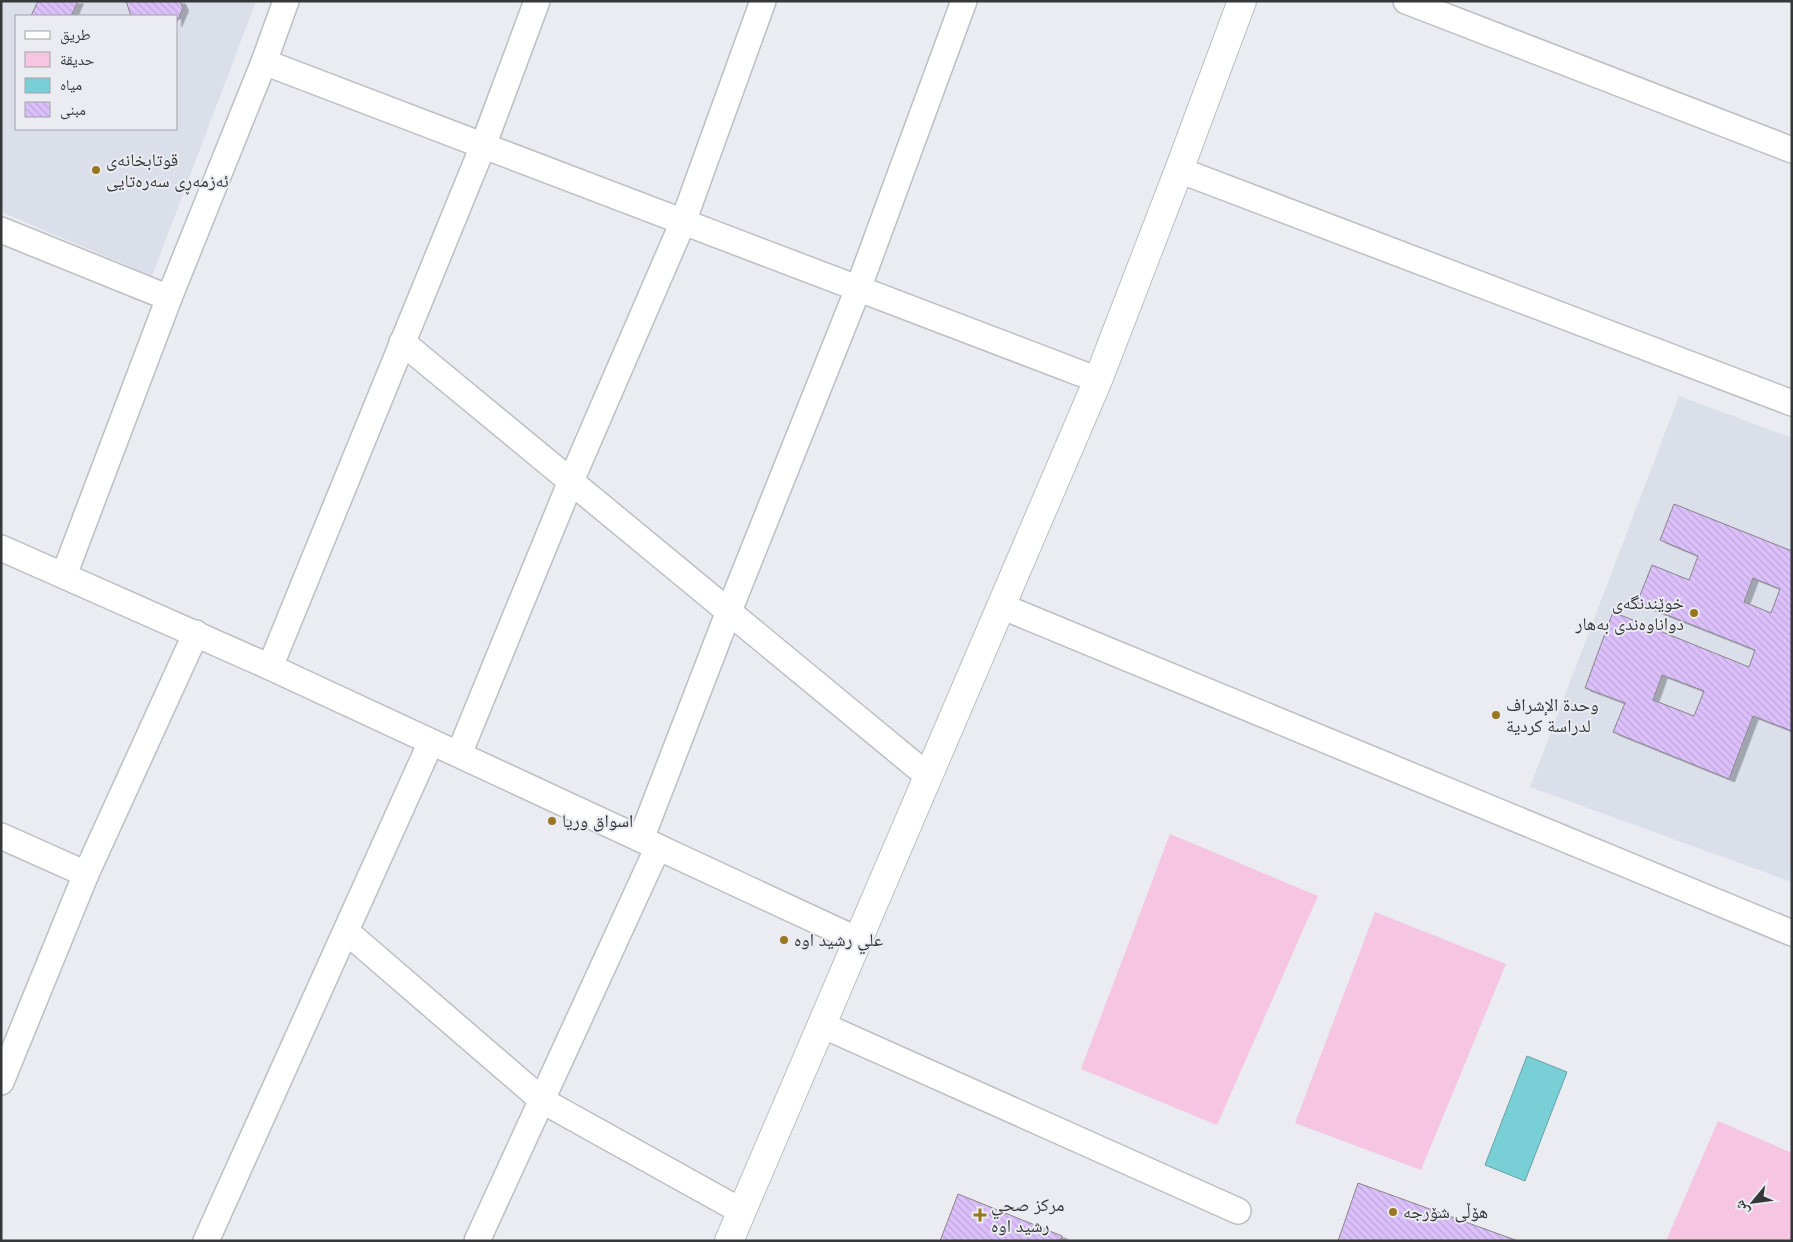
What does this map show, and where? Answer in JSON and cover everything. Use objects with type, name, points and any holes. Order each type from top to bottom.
[{"type":"street","points":[[64,575],[169,298],[264,62],[286,1]]},
{"type":"street","points":[[270,667],[483,146],[537,1]]},
{"type":"street","points":[[459,754],[571,481],[683,222],[763,1]]},
{"type":"street","points":[[477,1241],[542,1101],[650,843],[728,611],[858,289],[964,1]]},
{"type":"street","points":[[729,1241],[1098,380],[1180,170],[1242,1]]},
{"type":"street","points":[[1406,1],[1792,150]]},
{"type":"street","points":[[264,62],[1098,380]]},
{"type":"street","points":[[1180,170],[1792,403]]},
{"type":"street","points":[[1,230],[169,298]]},
{"type":"street","points":[[402,342],[928,776]]},
{"type":"street","points":[[1,548],[196,633],[858,940]]},
{"type":"street","points":[[1001,606],[1792,932]]},
{"type":"street","points":[[1,1082],[86,874],[196,633]]},
{"type":"street","points":[[206,1241],[432,742]]},
{"type":"street","points":[[1,836],[86,874]]},
{"type":"street","points":[[347,932],[542,1101],[741,1211]]},
{"type":"street","points":[[822,1025],[1238,1211]]},
{"type":"shaded area","name":"قوتابخانەی ئەزمەڕی سەرەتایی","points":[[1,1],[256,1],[152,276],[1,212]]},
{"type":"shaded area","name":"خوێندنگەی دواناوەندی بەهار","points":[[1679,396],[1792,438],[1792,882],[1530,787]]},
{"type":"green space","points":[[1170,834],[1318,896],[1217,1125],[1081,1069]]},
{"type":"green space","points":[[1375,912],[1506,964],[1421,1170],[1295,1123]]},
{"type":"green space","points":[[1718,1121],[1792,1153],[1792,1241],[1666,1241]]},
{"type":"water","points":[[1527,1056],[1567,1072],[1525,1181],[1485,1165]]},
{"type":"building","points":[[38,1],[78,1],[71,15],[31,15]]},
{"type":"building","points":[[126,1],[180,1],[183,8],[178,19],[178,15],[131,15]]},
{"type":"building","points":[[1674,504],[1792,551],[1792,731],[1753,716],[1729,779],[1613,732],[1625,703],[1585,688],[1613,612],[1749,667],[1755,650],[1637,603],[1652,565],[1689,580],[1698,556],[1660,540]],"holes":[[[1753,578],[1780,589],[1771,613],[1744,602]],[[1662,675],[1704,691],[1694,716],[1653,700]]]},
{"type":"building","name":"هۆڵی شۆرجە","points":[[1358,1183],[1518,1241],[1338,1241]]},
{"type":"building","name":"مركز صحي رشيد اوه","points":[[958,1194],[1062,1236],[1060,1241],[940,1241]]},
{"type":"place","name":"قوتابخانەی ئەزمەڕی سەرەتایی","points":[[96,170]]},
{"type":"place","name":"خوێندنگەی دواناوەندی بەهار","points":[[1694,613]]},
{"type":"place","name":"وحدة الإشراف لدراسة كردية","points":[[1496,715]]},
{"type":"place","name":"اسواق وريا","points":[[552,821]]},
{"type":"place","name":"علي رشيد اوه","points":[[784,940]]},
{"type":"place","name":"هۆڵی شۆرجە","points":[[1393,1212]]},
{"type":"place","name":"مركز صحي رشيد اوه","points":[[980,1215]]}]
